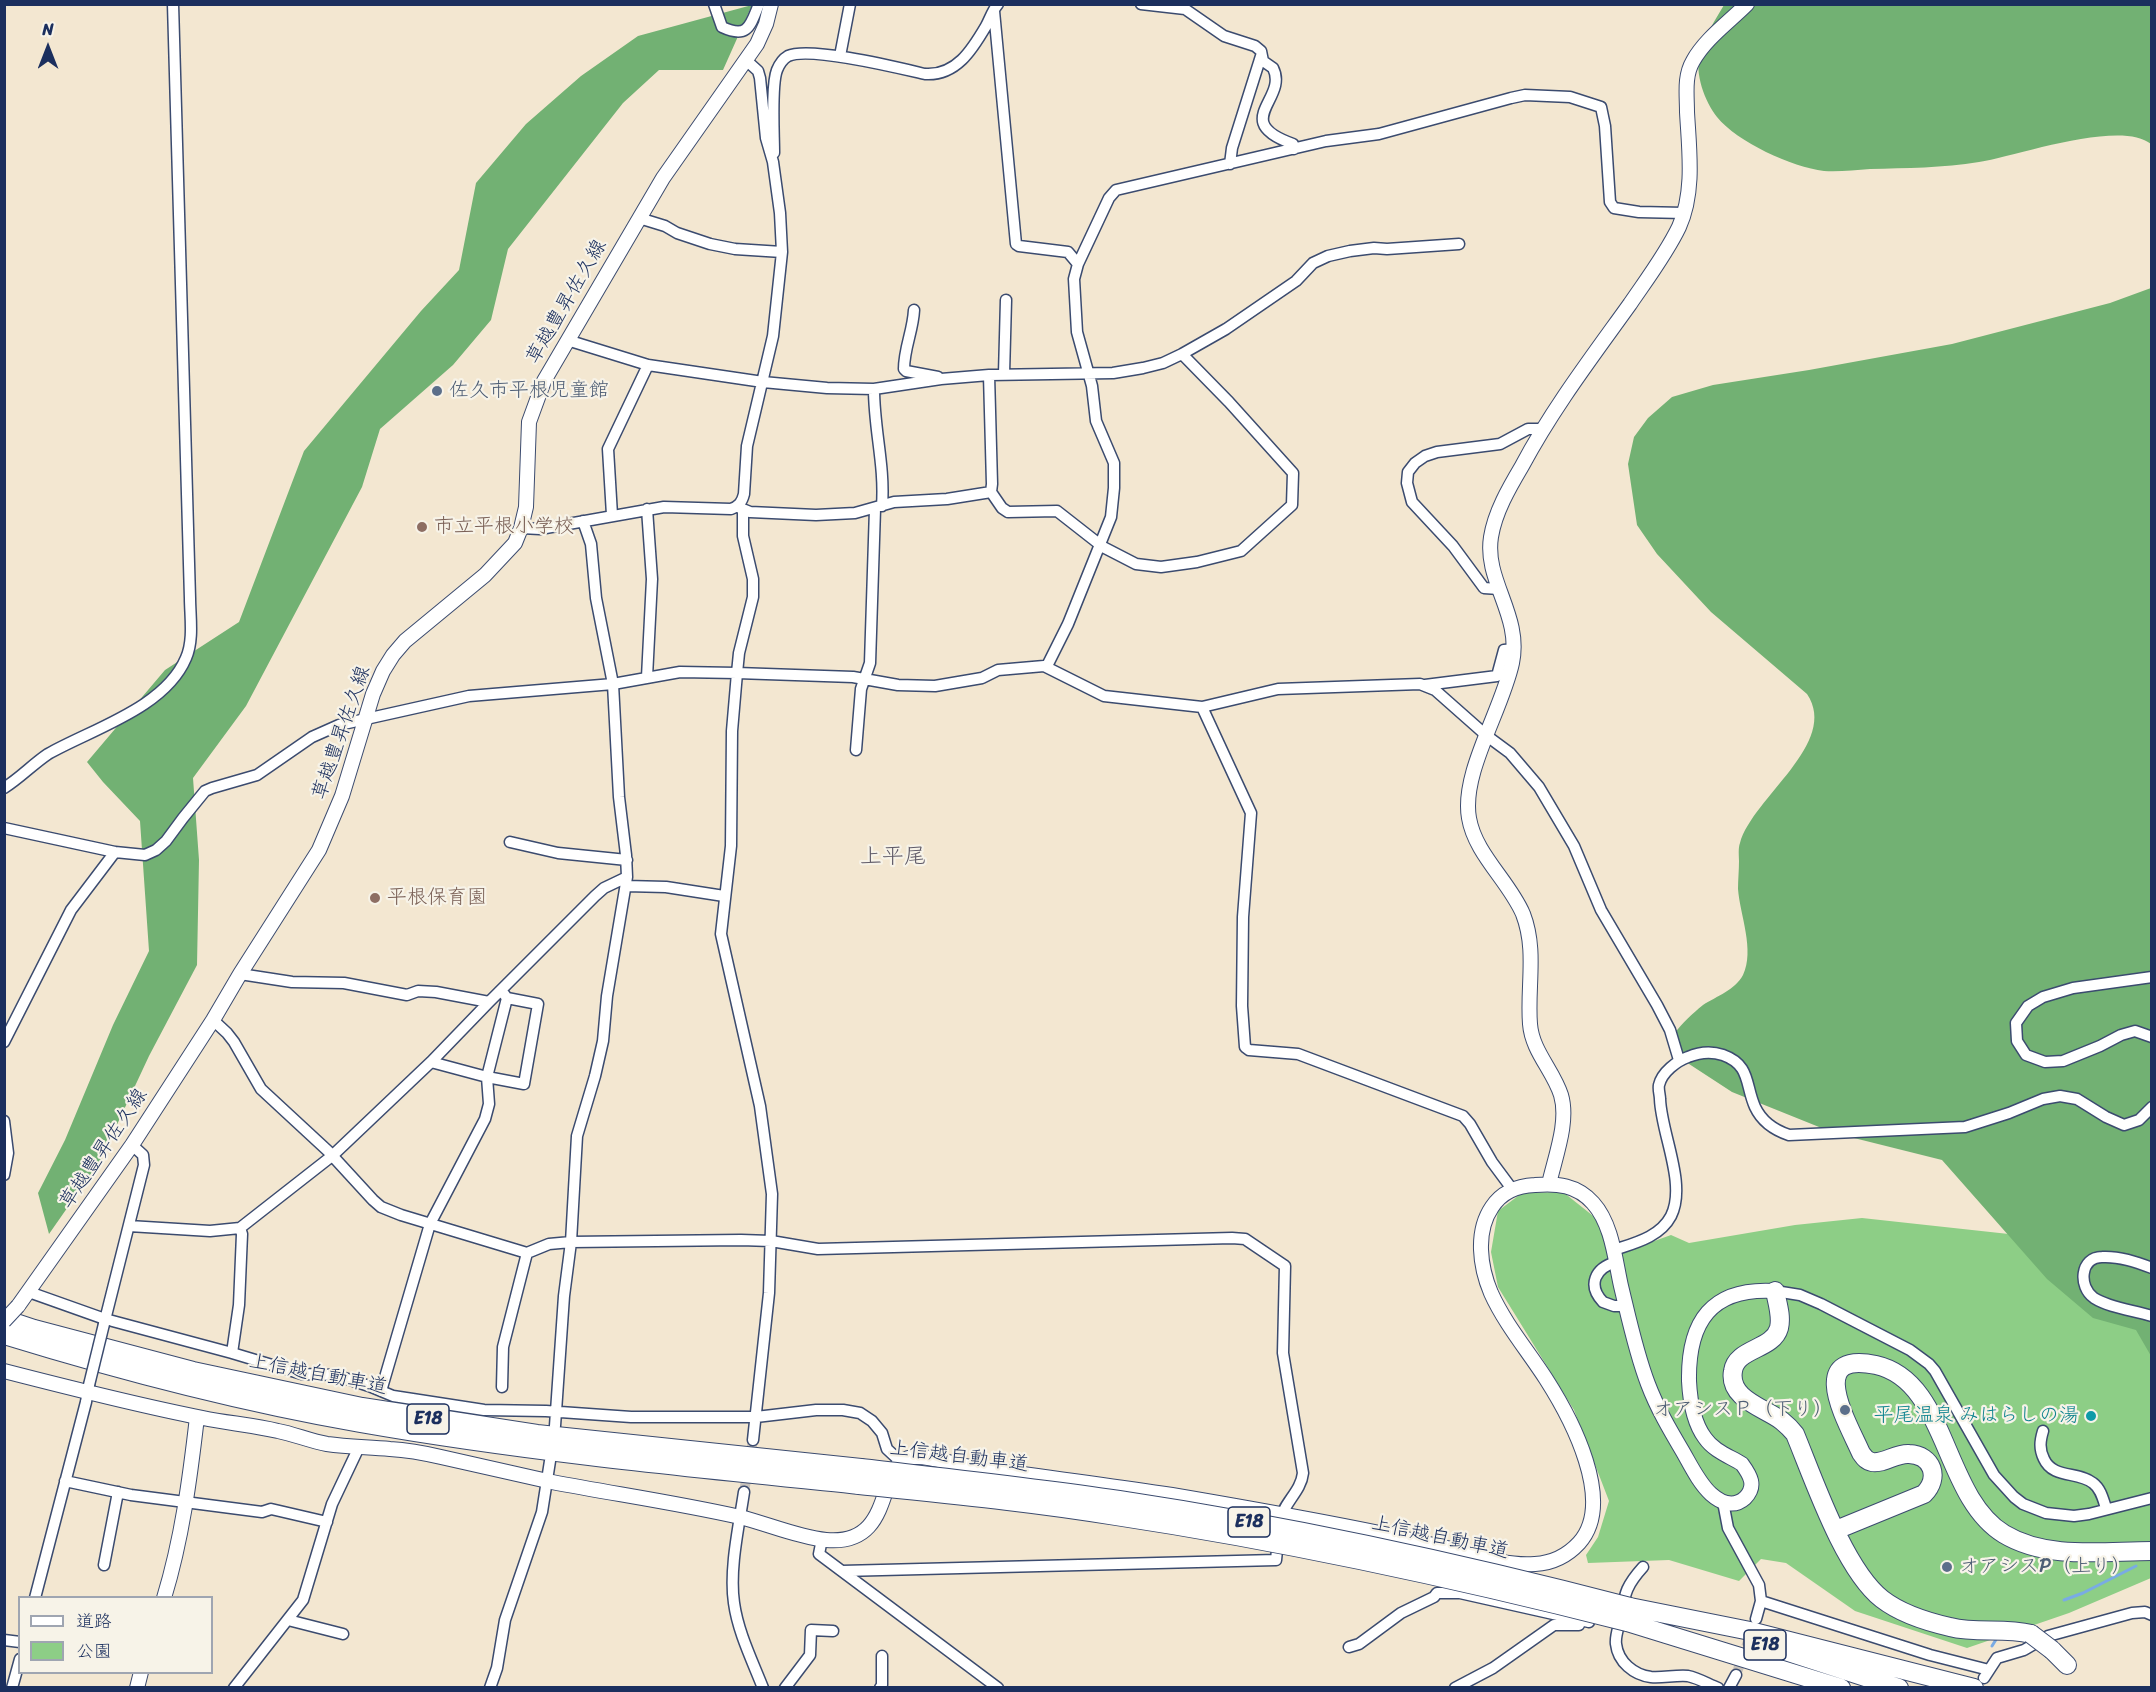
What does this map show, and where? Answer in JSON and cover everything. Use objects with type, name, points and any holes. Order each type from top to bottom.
[{"type":"highway","points":[[1775,1291],[1779,1322],[1776,1334],[1737,1362],[1732,1372],[1733,1379],[1742,1396],[1783,1422],[1795,1434],[1845,1551],[1859,1572],[1874,1591],[1891,1605],[1950,1627],[1966,1630],[2008,1629],[2031,1634],[2067,1665]]},
{"type":"highway","name":"上信越自動車道","points":[[4,1320],[193,1371],[362,1407],[537,1434],[860,1477]]},
{"type":"highway","name":"上信越自動車道","points":[[4,1335],[190,1386],[358,1423],[457,1439],[630,1462],[1052,1491],[1245,1521],[1484,1570],[1737,1636],[1899,1688]]},
{"type":"highway","points":[[1836,1530],[1924,1494],[1933,1485],[1933,1472],[1930,1465],[1919,1455],[1901,1454],[1871,1462],[1861,1453],[1836,1396],[1834,1380],[1844,1366],[1862,1364],[1891,1370],[1913,1386],[1926,1405],[1971,1501],[1984,1518],[1999,1531],[2024,1544],[2046,1550],[2151,1551]]},
{"type":"highway","points":[[1628,1607],[1982,1679]]},
{"type":"highway","name":"上信越自動車道","points":[[1628,1607],[1720,1649],[1841,1688]]},
{"type":"highway","points":[[1720,1649],[1818,1688]]},
{"type":"street","points":[[4,788],[50,754],[80,740],[152,698],[174,677],[186,659],[188,651],[190,574],[173,4]]},
{"type":"street","points":[[714,4],[722,27],[738,33],[744,32],[750,25],[759,4]]},
{"type":"street","name":"草越豊昇佐久線","points":[[4,1320],[29,1292],[132,1145],[319,850],[342,796],[373,694],[393,655],[405,641],[499,561],[515,543],[526,507],[528,434],[532,412],[544,381],[663,178],[747,61],[766,24],[771,4]]},
{"type":"street","points":[[840,56],[850,4]]},
{"type":"street","points":[[1141,4],[1185,9],[1224,36],[1255,46],[1261,51],[1263,61],[1273,68],[1276,78],[1264,112],[1264,124],[1271,134],[1293,144],[1294,149]]},
{"type":"street","points":[[1549,1184],[1563,1108],[1558,1087],[1540,1056],[1531,1033],[1529,934],[1515,898],[1474,836],[1468,815],[1470,784],[1509,675],[1514,649],[1512,624],[1490,553],[1491,536],[1502,502],[1542,429],[1664,254],[1679,226],[1684,213],[1689,184],[1686,90],[1689,68],[1706,45],[1747,4]]},
{"type":"street","points":[[773,162],[775,77],[780,64],[789,56],[799,54],[840,56],[925,74],[945,71],[956,66],[968,53],[987,24],[995,6]]},
{"type":"street","points":[[995,6],[1016,244],[1068,252],[1078,264]]},
{"type":"street","points":[[1230,164],[1232,148],[1262,56]]},
{"type":"street","points":[[747,61],[759,74],[766,138],[773,162],[780,213],[782,252],[775,326],[747,446],[744,494],[740,509],[743,536],[753,579],[753,597],[739,653],[737,673],[732,731],[731,846],[724,896],[722,934],[724,952],[760,1106],[772,1194],[769,1293],[753,1440]]},
{"type":"street","points":[[1047,666],[1068,624],[1111,517],[1114,463],[1096,422],[1089,373],[1077,332],[1074,279],[1078,264],[1109,198],[1116,190],[1124,186],[1326,141],[1379,134],[1525,95],[1570,97],[1601,107],[1604,113],[1610,202],[1614,208],[1639,212],[1684,213]]},
{"type":"street","points":[[639,218],[665,225],[677,233],[710,244],[735,249],[782,252]]},
{"type":"street","points":[[567,340],[648,365],[763,382],[827,388],[874,389],[942,379],[1004,374],[1113,373],[1163,363],[1182,354],[1236,322],[1296,280],[1313,264],[1328,256],[1350,250],[1459,244]]},
{"type":"street","points":[[1004,374],[1006,300]]},
{"type":"street","points":[[914,310],[914,325],[904,353],[904,369],[942,379]]},
{"type":"street","points":[[989,375],[991,492],[1002,508],[1008,512],[1057,511],[1099,544],[1136,564],[1161,567],[1197,562],[1241,551],[1292,505],[1293,472],[1182,354]]},
{"type":"street","points":[[612,515],[608,449],[648,365]]},
{"type":"street","points":[[856,750],[861,689],[870,663],[878,507],[883,466],[876,433],[874,389]]},
{"type":"street","points":[[1500,589],[1484,588],[1454,546],[1412,502],[1407,483],[1408,472],[1425,456],[1437,452],[1500,444],[1528,429],[1542,429]]},
{"type":"street","points":[[521,528],[540,529],[664,507],[740,509],[816,515],[855,513],[894,502],[947,499],[991,492]]},
{"type":"street","points":[[647,509],[652,579],[647,677]]},
{"type":"street","points":[[555,1426],[578,1136],[603,1041],[607,996],[627,881],[627,860],[619,797],[613,684],[596,598],[591,544],[583,520]]},
{"type":"street","points":[[4,828],[115,852],[138,855],[151,853],[166,842],[205,791],[250,778],[323,731],[367,717],[469,696],[613,684],[680,672],[865,678],[898,684],[935,686],[982,678],[998,670],[1047,666],[1104,696],[1202,707],[1278,689],[1425,685],[1497,675],[1504,650],[1514,649]]},
{"type":"street","points":[[1425,685],[1445,698],[1524,766],[1553,809],[1574,846],[1601,910],[1658,1005],[1670,1030],[1679,1060]]},
{"type":"street","points":[[1202,707],[1251,813],[1243,917],[1242,1006],[1245,1047],[1249,1050],[1298,1054],[1463,1116],[1512,1189]]},
{"type":"street","points":[[510,842],[558,853],[627,860]]},
{"type":"street","points":[[4,1042],[71,910],[115,852]]},
{"type":"street","points":[[129,1226],[210,1231],[240,1228],[332,1156],[431,1062],[489,1002],[504,994],[604,888],[627,881],[724,896]]},
{"type":"street","points":[[240,974],[292,982],[344,983],[407,995],[418,991],[436,992],[489,1002]]},
{"type":"street","points":[[2151,976],[2073,988],[2043,997],[2028,1006],[2016,1023],[2017,1041],[2026,1055],[2045,1062],[2063,1061],[2135,1031],[2151,1037]]},
{"type":"street","points":[[431,1062],[524,1084],[538,1004],[504,994]]},
{"type":"street","points":[[381,1391],[430,1224],[482,1128],[489,1104],[487,1077],[504,994]]},
{"type":"street","points":[[213,1020],[234,1042],[261,1089],[332,1156],[381,1207],[527,1253],[549,1244],[571,1242],[741,1240],[771,1241],[818,1249],[1232,1238],[1245,1239],[1285,1266],[1283,1353],[1303,1473],[1302,1483],[1281,1514],[1276,1560],[842,1571]]},
{"type":"street","points":[[1626,1306],[1614,1306],[1603,1302],[1595,1280],[1599,1270],[1615,1256],[1654,1234],[1667,1222],[1675,1206],[1676,1189],[1660,1107],[1659,1085],[1668,1070],[1679,1060],[1701,1052],[1723,1055],[1738,1064],[1747,1076],[1755,1107],[1763,1120],[1775,1130],[1789,1135],[1965,1126],[2009,1113],[2043,1099],[2060,1096],[2077,1099],[2124,1125],[2139,1120],[2151,1107]]},
{"type":"street","points":[[4,1121],[8,1153],[4,1175]]},
{"type":"street","points":[[36,1596],[86,1402],[144,1161],[142,1155],[132,1145]]},
{"type":"street","points":[[4,1371],[88,1388],[197,1417],[280,1431],[321,1443],[423,1453],[547,1481],[741,1517],[822,1539],[844,1539],[865,1530],[880,1509],[893,1474],[901,1462],[912,1457],[966,1467],[1074,1480],[1281,1514],[1395,1536],[1515,1564],[1543,1564],[1557,1560],[1570,1551],[1582,1540],[1591,1526],[1594,1501],[1591,1482],[1583,1456],[1555,1394],[1491,1292],[1484,1268],[1482,1235],[1486,1216],[1496,1201],[1512,1189],[1549,1184],[1572,1188],[1591,1200],[1603,1217],[1646,1379],[1657,1406],[1699,1479],[1712,1495],[1723,1502],[1733,1504],[1742,1500],[1750,1492],[1751,1480],[1742,1464],[1709,1444],[1695,1419],[1690,1399],[1689,1374],[1693,1339],[1701,1319],[1725,1298],[1745,1292],[1775,1291],[1800,1295],[1821,1304],[1910,1350],[1929,1364],[1994,1474],[2023,1504],[2046,1513],[2089,1514],[2151,1498]]},
{"type":"street","points":[[232,1353],[239,1305],[242,1234],[240,1228]]},
{"type":"street","points":[[502,1387],[503,1347],[527,1253]]},
{"type":"street","points":[[2151,1268],[2135,1262],[2099,1256],[2085,1267],[2083,1276],[2084,1287],[2092,1297],[2151,1316]]},
{"type":"street","points":[[29,1292],[105,1321],[232,1353],[302,1374],[335,1375],[393,1396],[484,1410],[546,1411],[631,1417],[756,1417],[816,1410],[843,1410],[860,1413],[872,1420],[882,1433],[887,1449],[901,1462]]},
{"type":"street","points":[[165,1596],[176,1556],[186,1501],[197,1417]]},
{"type":"street","points":[[2043,1431],[2040,1440],[2045,1462],[2053,1471],[2091,1482],[2099,1489],[2106,1508]]},
{"type":"street","points":[[234,1688],[298,1608],[307,1590],[332,1504],[358,1447]]},
{"type":"street","points":[[490,1688],[497,1668],[506,1620],[542,1512],[550,1461]]},
{"type":"street","points":[[65,1481],[131,1496],[262,1512],[271,1509],[327,1522]]},
{"type":"street","points":[[104,1565],[118,1492]]},
{"type":"street","points":[[744,1492],[733,1580],[734,1604],[741,1631],[763,1688]]},
{"type":"street","points":[[1723,1502],[1728,1528],[1759,1585],[1761,1601],[1756,1619]]},
{"type":"street","points":[[822,1539],[819,1554],[998,1688]]},
{"type":"street","points":[[1642,1568],[1629,1582],[1628,1607],[1616,1645],[1621,1657],[1634,1671],[1650,1677],[1686,1676],[1718,1688]]},
{"type":"street","points":[[1349,1647],[1359,1644],[1412,1607],[1434,1598],[1437,1593],[1460,1593],[1588,1622]]},
{"type":"street","points":[[1761,1601],[1930,1656],[1982,1679],[1997,1658],[2024,1650],[2048,1636],[2132,1613],[2145,1612],[2151,1615]]},
{"type":"street","points":[[1455,1688],[1493,1668],[1554,1625],[1577,1625],[1628,1607]]},
{"type":"street","points":[[288,1620],[343,1634]]},
{"type":"street","points":[[785,1688],[810,1655],[811,1630],[833,1631]]},
{"type":"street","points":[[880,1688],[882,1685],[882,1656]]},
{"type":"street","points":[[12,1688],[18,1666]]},
{"type":"street","points":[[1729,1688],[1736,1675]]},
{"type":"green space","points":[[752,5],[723,70],[659,70],[623,103],[508,249],[491,320],[453,365],[380,429],[362,487],[246,706],[193,778],[199,860],[197,965],[149,1056],[100,1161],[49,1234],[38,1193],[65,1140],[113,1025],[149,951],[140,821],[87,762],[165,670],[239,622],[304,451],[421,311],[459,270],[476,183],[526,124],[581,76],[638,36]]},
{"type":"green space","points":[[1724,5],[2151,5],[2151,144],[2137,137],[2117,135],[2068,141],[1979,162],[1952,165],[1847,171],[1811,169],[1781,159],[1751,144],[1726,126],[1708,103],[1698,69],[1700,53],[1707,34]]},
{"type":"green space","points":[[2151,288],[2151,1356],[2136,1330],[2093,1318],[2047,1279],[1942,1160],[1834,1133],[1732,1092],[1686,1062],[1674,1034],[1703,1005],[1735,985],[1743,975],[1746,965],[1747,944],[1738,889],[1740,843],[1748,825],[1804,751],[1812,731],[1814,713],[1807,694],[1711,612],[1657,554],[1637,525],[1628,464],[1634,437],[1648,418],[1672,397],[1713,385],[1952,344],[2110,303]]},
{"type":"green space","points":[[2151,1168],[2151,1578],[2069,1613],[1967,1648],[1855,1611],[1786,1563],[1761,1559],[1739,1581],[1669,1560],[1588,1563],[1586,1555],[1598,1537],[1609,1501],[1574,1410],[1498,1287],[1491,1252],[1498,1211],[1522,1193],[1563,1192],[1597,1219],[1610,1257],[1671,1235],[1689,1243],[1795,1225],[1862,1218],[2027,1236]]},
{"type":"waterway","points":[[2064,1600],[2136,1566]]},
{"type":"waterway","points":[[1992,1646],[1997,1638]]},
{"type":"tunnel","points":[[744,1492],[753,1440]]},
{"type":"tunnel","points":[[1736,1675],[1753,1628]]},
{"type":"place","name":"佐久市平根児童館","points":[[437,391]]},
{"type":"place","name":"市立平根小学校","points":[[422,527]]},
{"type":"place","name":"平根保育園","points":[[375,898]]},
{"type":"place","name":"オアシスＰ（下り）","points":[[1845,1410]]},
{"type":"place","name":"平尾温泉 みはらしの湯","points":[[2091,1416]]},
{"type":"place","name":"オアシスP（上り）","points":[[1947,1567]]},
{"type":"district","name":"上平尾","points":[[893,857]]}]
